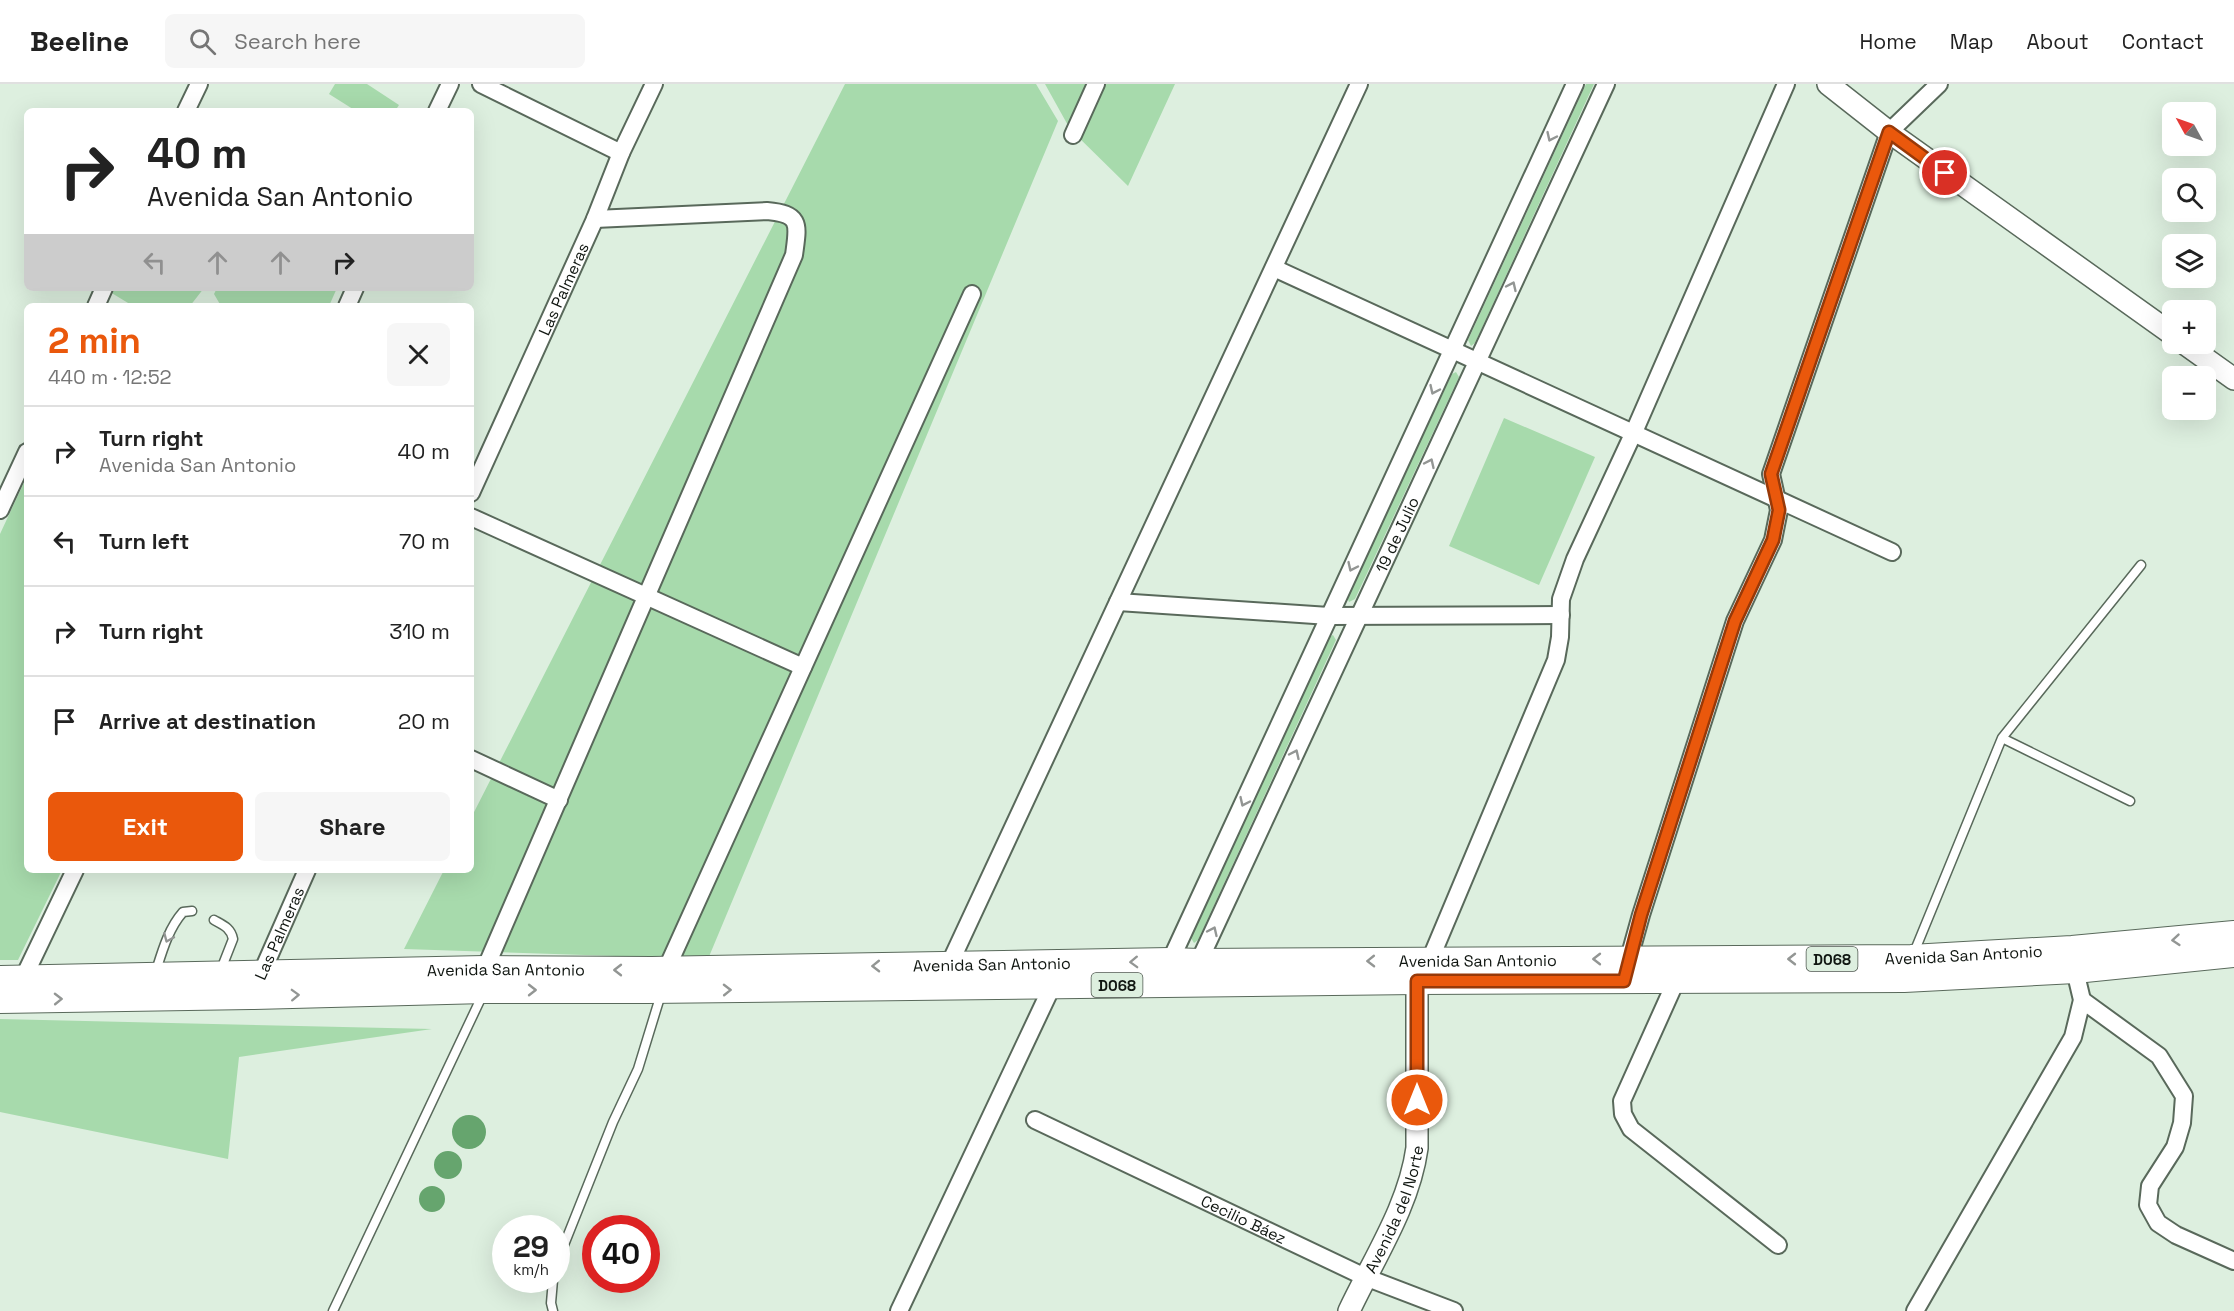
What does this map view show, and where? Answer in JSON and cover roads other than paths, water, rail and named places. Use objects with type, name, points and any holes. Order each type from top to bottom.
[{"type":"main road","name":"Avenida San Antonio","points":[[664,980],[949,965],[1159,984],[1194,973],[1423,971],[1680,970],[1904,979],[2073,959],[2234,934]]},
{"type":"main road","name":"Avenida San Antonio","points":[[1680,970],[1911,958],[2073,959],[2234,954]]},
{"type":"main road","name":"Avenida San Antonio","points":[[9,989],[256,986],[485,979],[664,980],[1057,975],[1170,961],[1194,973]]},
{"type":"main road","name":"Avenida San Antonio","points":[[9,989],[154,976],[218,976],[256,986]]},
{"type":"street","points":[[187,108],[199,84]]},
{"type":"street","points":[[438,108],[450,84]]},
{"type":"street","points":[[481,84],[621,153]]},
{"type":"street","name":"Las Palmeras","points":[[474,486],[595,219],[621,153],[654,84]]},
{"type":"street","points":[[1073,135],[1096,84]]},
{"type":"street","points":[[949,965],[1359,84]]},
{"type":"street","name":"19 de Julio","points":[[1159,984],[1575,84]]},
{"type":"street","name":"19 de Julio","points":[[1194,973],[1606,84]]},
{"type":"street","points":[[1423,971],[1556,660],[1563,592],[1575,559],[1634,432],[1786,84]]},
{"type":"street","points":[[1828,84],[1889,132],[2162,327]]},
{"type":"street","points":[[1626,970],[1735,621],[1773,540],[1779,510],[1771,474],[1889,132],[1940,84]]},
{"type":"street","points":[[485,979],[559,800],[794,255],[798,226],[793,218],[785,213],[767,211],[595,219]]},
{"type":"street","points":[[1274,268],[1476,363],[1634,432],[1892,552]]},
{"type":"street","points":[[664,980],[972,294]]},
{"type":"street","points":[[2199,354],[2234,379]]},
{"type":"street","points":[[0,510],[24,458]]},
{"type":"street","points":[[474,518],[804,666]]},
{"type":"street","points":[[1118,602],[1329,616],[1561,615]]},
{"type":"street","points":[[474,760],[559,800]]},
{"type":"street","points":[[9,989],[73,873]]},
{"type":"street","name":"Las Palmeras","points":[[256,986],[306,873]]},
{"type":"street","points":[[1915,1311],[2073,1037],[2082,1000],[2073,959]]},
{"type":"street","points":[[1680,970],[1622,1101],[1623,1114],[1631,1129],[1778,1245]]},
{"type":"street","name":"Avenida del Norte","points":[[1349,1311],[1404,1198],[1413,1173],[1417,1148],[1423,971]]},
{"type":"street","points":[[899,1311],[1057,975]]},
{"type":"street","points":[[2082,1000],[2159,1056],[2184,1096],[2182,1123],[2175,1147],[2150,1186],[2148,1205],[2158,1223],[2176,1235],[2234,1261]]},
{"type":"street","name":"Cecilio Báez","points":[[1035,1120],[1365,1277],[1454,1311]]},
{"type":"lane","points":[[1911,958],[2002,738],[2141,565]]},
{"type":"lane","points":[[2002,738],[2130,801]]},
{"type":"lane","points":[[154,976],[176,920],[183,912],[192,911]]},
{"type":"lane","points":[[214,920],[230,930],[232,939],[218,976]]},
{"type":"lane","points":[[333,1311],[485,979]]},
{"type":"lane","points":[[570,1227],[613,1122],[638,1069],[664,980]]},
{"type":"lane","points":[[552,1293],[553,1311]]}]
